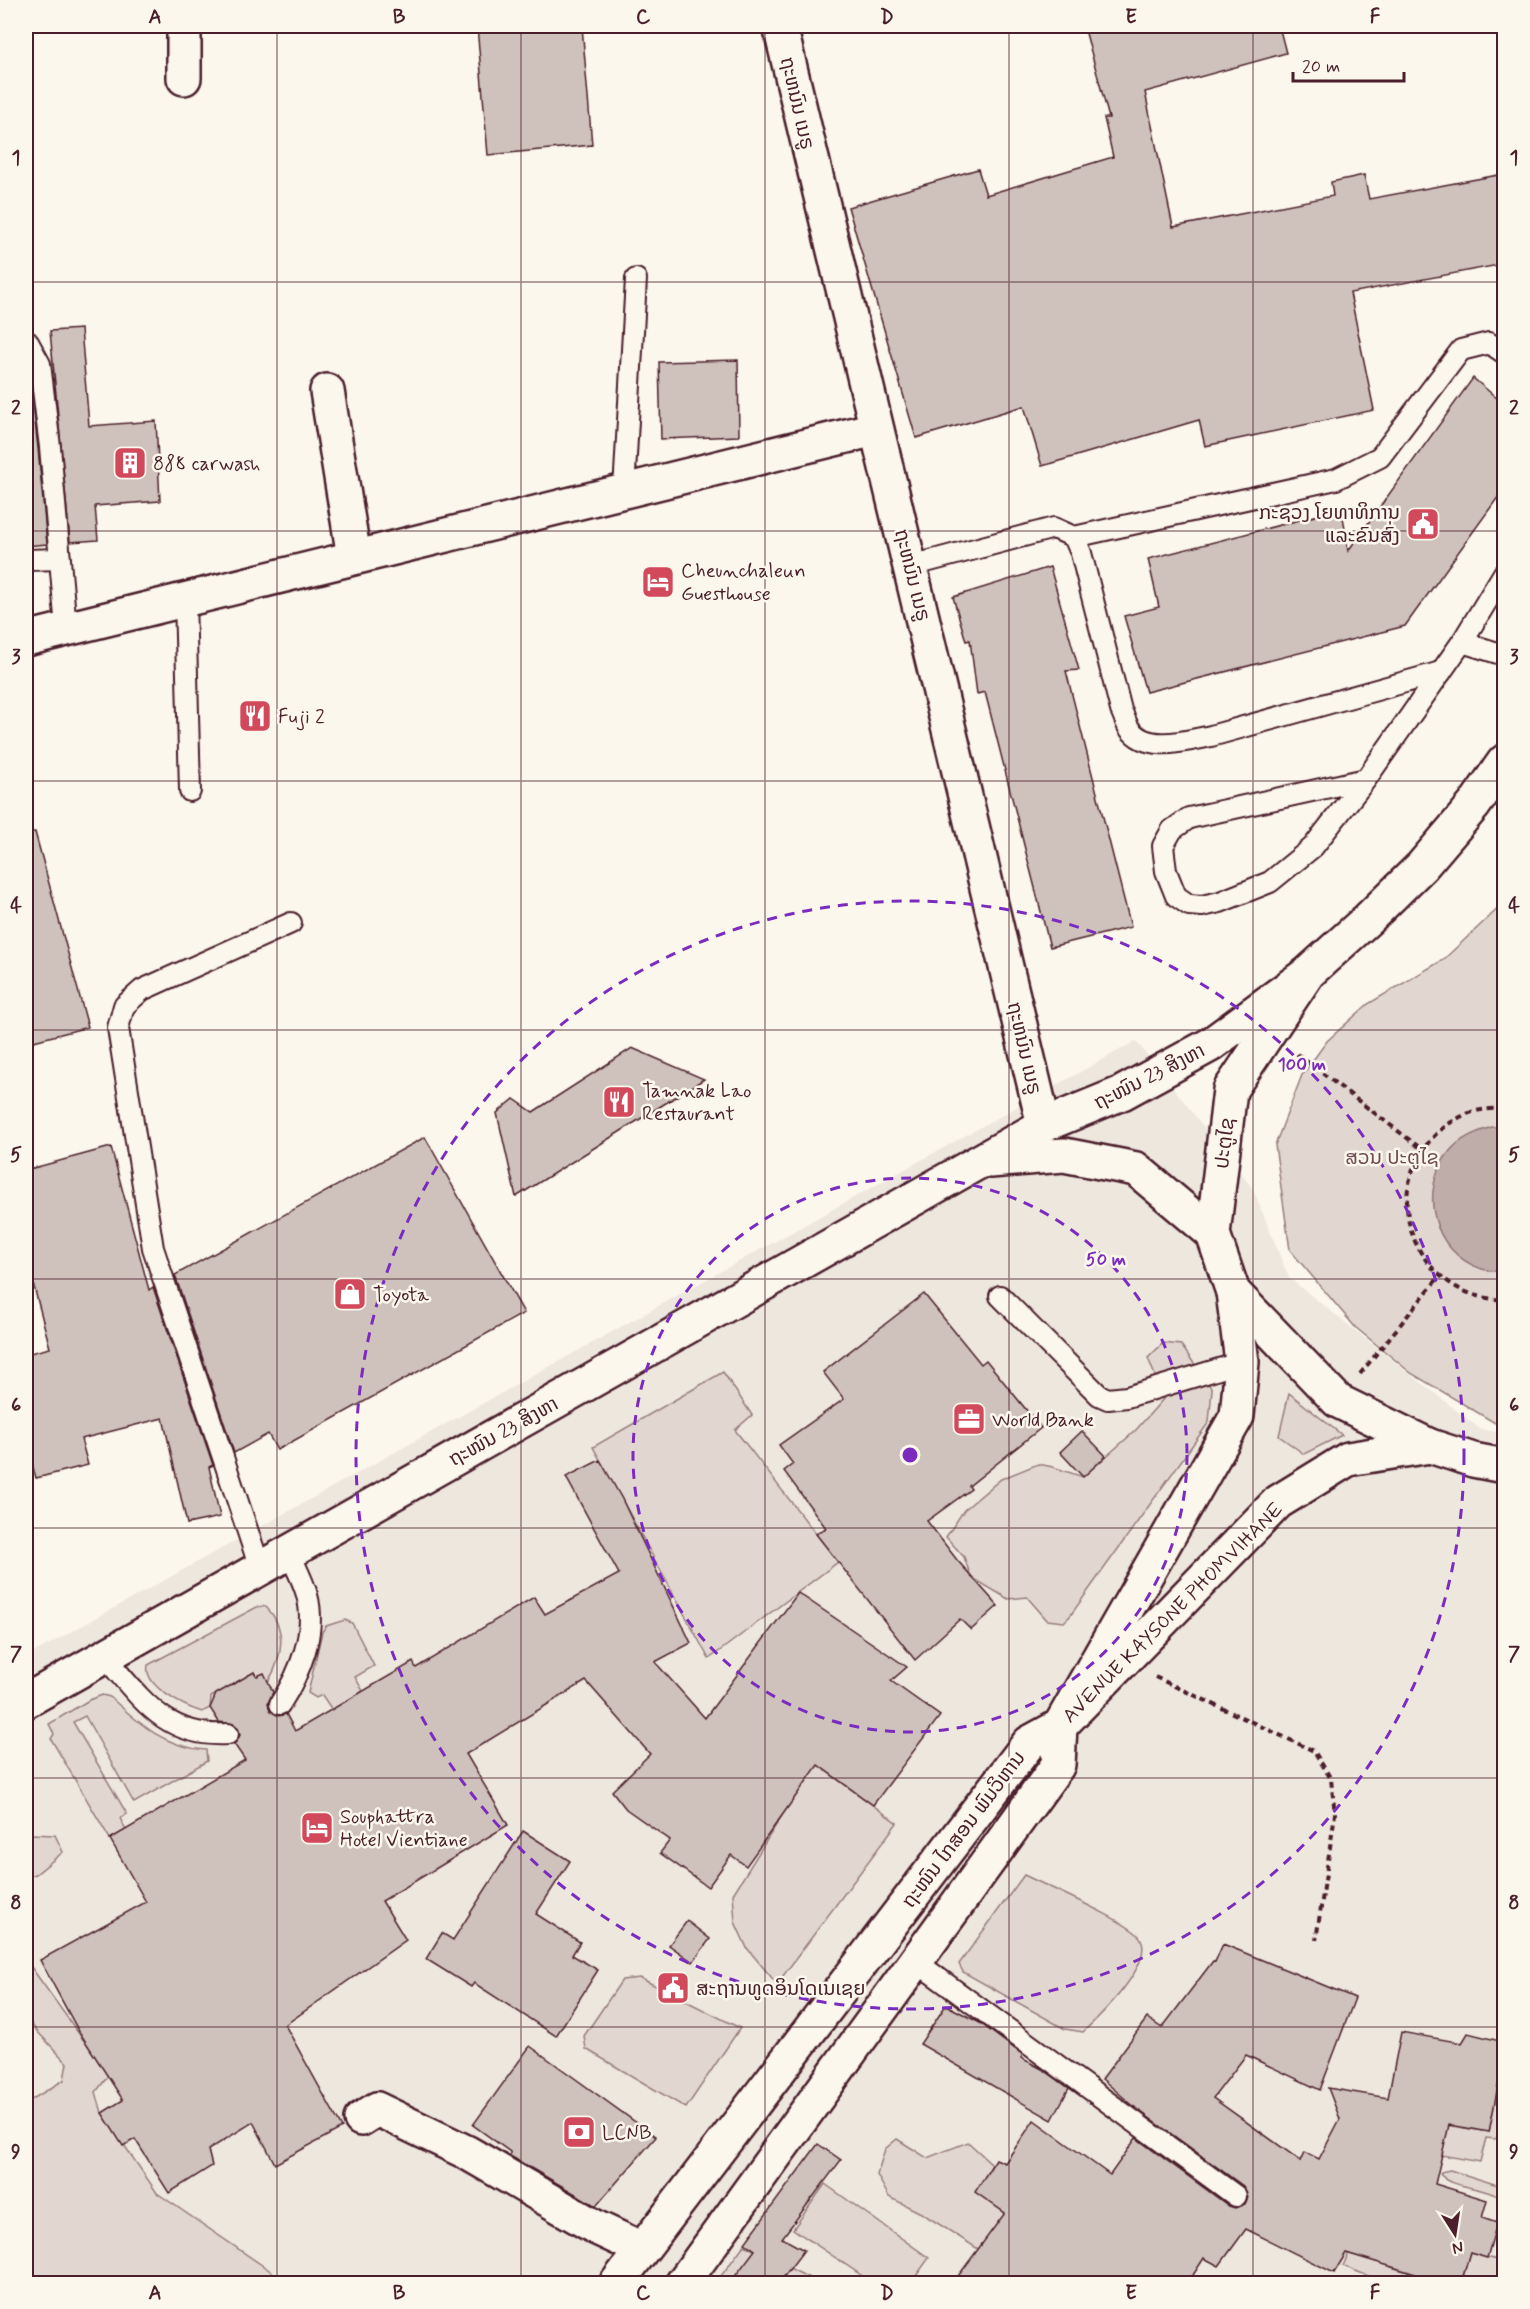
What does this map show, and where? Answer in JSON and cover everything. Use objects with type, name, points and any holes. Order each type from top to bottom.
[{"type":"main road","points":[[184,26],[184,78]]},
{"type":"main road","name":"ຖະຫນົນ ເນຣູ","points":[[780,26],[1044,1125]]},
{"type":"main road","points":[[327,392],[354,557]]},
{"type":"main road","points":[[26,639],[875,429]]},
{"type":"main road","name":"ປະຕູໄຊ","points":[[1504,762],[1474,805],[1422,866],[1308,973],[1230,1090],[1213,1234],[1233,1292],[1338,1401],[1430,1446],[1473,1460],[1504,1466]]},
{"type":"main road","name":"ຖະໜົນ 23 ສິງຫາ","points":[[26,1701],[1044,1125],[1122,1093],[1210,1046],[1308,973]]},
{"type":"main road","name":"ຖະໜົນ 23 ສິງຫາ","points":[[980,1162],[1064,1155],[1136,1169],[1213,1234]]},
{"type":"main road","name":"AVENUE KAYSONE PHOMVIHANE","points":[[1060,1726],[1238,1416],[1242,1362],[1233,1292]]},
{"type":"main road","name":"AVENUE KAYSONE PHOMVIHANE","points":[[1060,1726],[1278,1502],[1348,1459],[1430,1446]]},
{"type":"main road","name":"ຖະໜົນ ໄກສອນ ພົມວິຫານ","points":[[682,2283],[1058,1765],[1060,1726]]},
{"type":"main road","name":"ຖະໜົນ ໄກສອນ ພົມວິຫານ","points":[[616,2283],[1029,1743],[1060,1726]]},
{"type":"main road","points":[[853,1972],[890,1995]]},
{"type":"main road","points":[[361,2119],[377,2109],[466,2152],[597,2228],[642,2249]]},
{"type":"lane","points":[[624,491],[636,279]]},
{"type":"lane","points":[[26,341],[40,364],[50,447],[66,628]]},
{"type":"lane","points":[[911,566],[1054,528],[1074,537],[1336,478],[1380,457],[1461,350],[1489,343],[1504,352]]},
{"type":"lane","points":[[1074,537],[1081,554],[1121,710],[1130,729],[1146,742],[1178,743],[1211,736],[1441,672]]},
{"type":"lane","points":[[26,560],[60,559]]},
{"type":"lane","points":[[1366,779],[1189,818],[1172,830],[1163,846],[1166,871],[1176,896],[1190,905],[1202,906],[1220,902],[1270,882],[1313,848],[1366,779],[1462,642],[1504,573]]},
{"type":"lane","points":[[185,598],[190,791]]},
{"type":"lane","points":[[1462,642],[1504,655]]},
{"type":"lane","points":[[260,1568],[153,1248],[118,1028],[124,1006],[142,990],[291,923]]},
{"type":"lane","points":[[1000,1296],[1099,1395],[1108,1399],[1127,1397],[1242,1362]]},
{"type":"lane","points":[[280,1704],[296,1678],[311,1624],[307,1595],[289,1552]]},
{"type":"lane","points":[[104,1656],[145,1703],[172,1725],[212,1735],[228,1734]]},
{"type":"lane","points":[[915,1961],[1236,2196]]},
{"type":"path","points":[[1268,1032],[1423,1150]]},
{"type":"path","points":[[1504,1108],[1473,1112],[1445,1126],[1423,1150],[1410,1175],[1406,1202],[1410,1230],[1421,1256],[1439,1277],[1466,1292],[1495,1300],[1504,1299]]},
{"type":"path","points":[[1338,1401],[1439,1277]]},
{"type":"path","points":[[1121,1661],[1314,1750],[1331,1779],[1335,1814],[1316,1940]]},
{"type":"shaded area","points":[[1136,1041],[1253,1189],[1289,1278],[1480,1429],[1504,1433],[1504,2283],[26,2283],[26,1657]]},
{"type":"shaded area","points":[[1492,1127],[1504,1127],[1504,1272],[1482,1269],[1465,1261],[1451,1249],[1441,1235],[1435,1219],[1433,1202],[1434,1184],[1439,1167],[1449,1152],[1463,1139]]},
{"type":"green space","name":"ສວນ ປະຕູໄຊ","points":[[1504,903],[1504,1424],[1495,1423],[1411,1373],[1355,1327],[1290,1250],[1275,1145],[1302,1075],[1327,1041],[1368,1004],[1443,960]]},
{"type":"green space","points":[[1163,1343],[1181,1345],[1212,1389],[1209,1422],[1070,1616],[1064,1622],[1047,1620],[1027,1597],[1008,1599],[971,1577],[964,1557],[946,1537],[964,1510],[1001,1479],[1038,1464],[1083,1477],[1135,1431],[1164,1398],[1148,1358]]},
{"type":"green space","points":[[723,1372],[752,1415],[735,1430],[838,1562],[709,1659],[593,1447]]},
{"type":"green space","points":[[1289,1393],[1342,1435],[1304,1454],[1279,1436]]},
{"type":"green space","points":[[265,1606],[277,1624],[281,1643],[277,1663],[268,1682],[263,1674],[257,1676],[254,1672],[211,1697],[210,1708],[202,1712],[167,1695],[152,1681],[148,1673],[148,1665],[257,1607]]},
{"type":"green space","points":[[345,1620],[352,1623],[374,1666],[355,1677],[363,1691],[332,1710],[322,1695],[316,1698],[308,1693],[322,1632],[326,1626]]},
{"type":"green space","points":[[102,1695],[110,1697],[142,1725],[165,1739],[191,1748],[206,1750],[207,1761],[134,1803],[85,1716],[73,1722],[127,1814],[120,1818],[126,1830],[110,1839],[51,1739],[54,1734],[49,1724],[89,1700]]},
{"type":"green space","points":[[815,1763],[897,1823],[777,1984],[747,1948],[735,1922],[733,1894]]},
{"type":"green space","points":[[30,1834],[55,1835],[63,1852],[36,1874],[26,1877],[26,1836]]},
{"type":"green space","points":[[1024,1875],[1106,1914],[1141,1939],[1143,1950],[1133,1975],[1112,2002],[1083,2032],[1065,2029],[963,1972],[959,1964]]},
{"type":"green space","points":[[26,1960],[84,2041],[136,2013],[108,2076],[96,2092],[102,2113],[157,2193],[288,2283],[26,2283],[26,2103],[64,2080],[67,2063],[26,2016]]},
{"type":"green space","points":[[640,1978],[740,2028],[686,2108],[586,2049],[584,2036],[622,1980]]},
{"type":"green space","points":[[1499,2081],[1504,2082],[1504,2131],[1495,2139],[1486,2138],[1480,2162],[1441,2155],[1446,2125],[1489,2132]]},
{"type":"green space","points":[[897,2139],[927,2158],[968,2142],[992,2164],[976,2192],[1052,2246],[1027,2280],[923,2214],[889,2197],[877,2175],[885,2149]]},
{"type":"green space","points":[[1450,2170],[1504,2187],[1504,2201],[1489,2192],[1453,2183],[1440,2174]]},
{"type":"green space","points":[[825,2184],[929,2258],[911,2283],[873,2283],[793,2229]]},
{"type":"green space","points":[[1406,2218],[1391,2267],[1445,2283],[1375,2283],[1376,2279],[1343,2266],[1359,2229]]},
{"type":"green space","points":[[744,2245],[819,2283],[715,2284]]},
{"type":"green space","points":[[1504,2247],[1504,2283],[1461,2284],[1470,2253],[1498,2260]]},
{"type":"building","points":[[477,26],[582,26],[592,145],[488,155]]},
{"type":"building","points":[[1084,26],[1279,26],[1286,53],[1145,92],[1173,227],[1333,196],[1331,182],[1364,175],[1369,199],[1504,174],[1504,264],[1350,293],[1374,410],[1205,446],[1199,420],[1042,466],[1024,406],[916,438],[848,207],[978,169],[986,195],[1113,157],[1104,118],[1109,118]]},
{"type":"building","points":[[81,329],[89,426],[156,421],[160,501],[95,506],[98,540],[70,542],[50,331]]},
{"type":"building","points":[[738,360],[739,436],[661,439],[659,362]]},
{"type":"building","points":[[26,370],[29,370],[47,544],[26,546]]},
{"type":"building","name":"ກະຊວງ ໂຍທາທິການ ແລະຂົນສົ່ງ","points":[[1473,378],[1504,404],[1504,489],[1405,626],[1146,692],[1124,616],[1159,607],[1148,559],[1342,509],[1348,551]]},
{"type":"building","points":[[1050,567],[1079,670],[1066,671],[1131,927],[1050,947],[985,692],[977,694],[970,640],[966,641],[953,597]]},
{"type":"building","points":[[35,832],[88,1027],[26,1043],[26,833]]},
{"type":"building","points":[[632,1048],[704,1079],[516,1197],[497,1113],[514,1099],[533,1112]]},
{"type":"building","name":"Toyota","points":[[425,1137],[524,1313],[277,1450],[268,1434],[234,1453],[175,1275]]},
{"type":"building","points":[[111,1147],[149,1290],[153,1287],[213,1465],[209,1467],[220,1517],[187,1524],[163,1418],[81,1439],[88,1465],[36,1478],[30,1456],[26,1457],[26,1354],[50,1348],[26,1256],[26,1170]]},
{"type":"building","points":[[924,1294],[981,1364],[986,1360],[1041,1428],[969,1486],[971,1489],[927,1521],[957,1560],[998,1606],[971,1630],[960,1619],[915,1660],[816,1534],[826,1528],[784,1471],[793,1464],[779,1445],[844,1399],[823,1372]]},
{"type":"building","points":[[1082,1431],[1106,1456],[1083,1477],[1060,1452]]},
{"type":"building","points":[[600,1460],[622,1499],[691,1643],[655,1662],[705,1718],[798,1593],[907,1667],[891,1681],[940,1716],[873,1805],[818,1765],[746,1866],[731,1855],[708,1887],[660,1853],[670,1840],[626,1809],[612,1791],[650,1754],[586,1681],[466,1754],[508,1825],[382,1901],[406,1940],[285,2025],[342,2128],[275,2164],[253,2122],[208,2150],[212,2166],[169,2193],[135,2139],[123,2146],[102,2113],[123,2100],[78,2030],[40,1960],[146,1902],[110,1839],[245,1760],[234,1744],[240,1735],[238,1728],[234,1724],[219,1722],[210,1708],[216,1694],[254,1672],[257,1676],[264,1673],[273,1692],[268,1703],[270,1710],[279,1716],[286,1714],[295,1731],[413,1662],[416,1668],[534,1597],[545,1614],[619,1574],[566,1477]]},
{"type":"building","points":[[523,1831],[570,1861],[536,1914],[580,1942],[572,1955],[598,1970],[556,2036],[474,1983],[471,1987],[426,1959],[442,1933],[453,1940]]},
{"type":"building","points":[[687,1921],[710,1939],[693,1962],[669,1945]]},
{"type":"building","points":[[1223,1944],[1355,1998],[1320,2090],[1246,2055],[1213,2098],[1301,2161],[1305,2152],[1319,2159],[1340,2119],[1328,2088],[1388,2098],[1401,2032],[1462,2043],[1468,2033],[1504,2042],[1504,2082],[1499,2081],[1489,2132],[1449,2125],[1435,2184],[1487,2200],[1482,2218],[1497,2223],[1487,2258],[1470,2253],[1461,2283],[1445,2283],[1346,2253],[1334,2273],[1246,2229],[1219,2266],[1204,2258],[1188,2283],[953,2283],[1005,2213],[975,2192],[996,2159],[1005,2163],[1034,2120],[1110,2175],[1136,2138],[1229,2206],[1235,2208],[1245,2204],[1248,2197],[1243,2186],[1137,2109],[1102,2079],[1147,2018],[1162,2028],[1213,1961],[1215,1962]]},
{"type":"building","points":[[946,2005],[980,2023],[1023,2055],[1021,2058],[1044,2070],[1069,2088],[1052,2120],[920,2044]]},
{"type":"building","points":[[530,2046],[656,2137],[596,2206],[510,2156],[510,2152],[473,2125]]},
{"type":"building","points":[[818,2144],[841,2160],[782,2238],[804,2250],[779,2283],[730,2283],[755,2250],[745,2243]]},
{"type":"place","name":"888 carwash","points":[[130,463]]},
{"type":"place","name":"ກະຊວງ ໂຍທາທິການ ແລະຂົນສົ່ງ","points":[[1423,524]]},
{"type":"place","name":"Cheunchaleun Guesthouse","points":[[658,582]]},
{"type":"place","name":"Fuji 2","points":[[255,716]]},
{"type":"place","name":"Tamnak Lao Restaurant","points":[[619,1102]]},
{"type":"place","name":"Toyota","points":[[350,1294]]},
{"type":"place","name":"World Bank","points":[[969,1419]]},
{"type":"place","name":"Souphattra Hotel Vientiane","points":[[317,1828]]},
{"type":"place","name":"ສະຖານທູດອິນໂດເນເຊຍ","points":[[673,1988]]},
{"type":"place","name":"LCNB","points":[[579,2132]]}]
